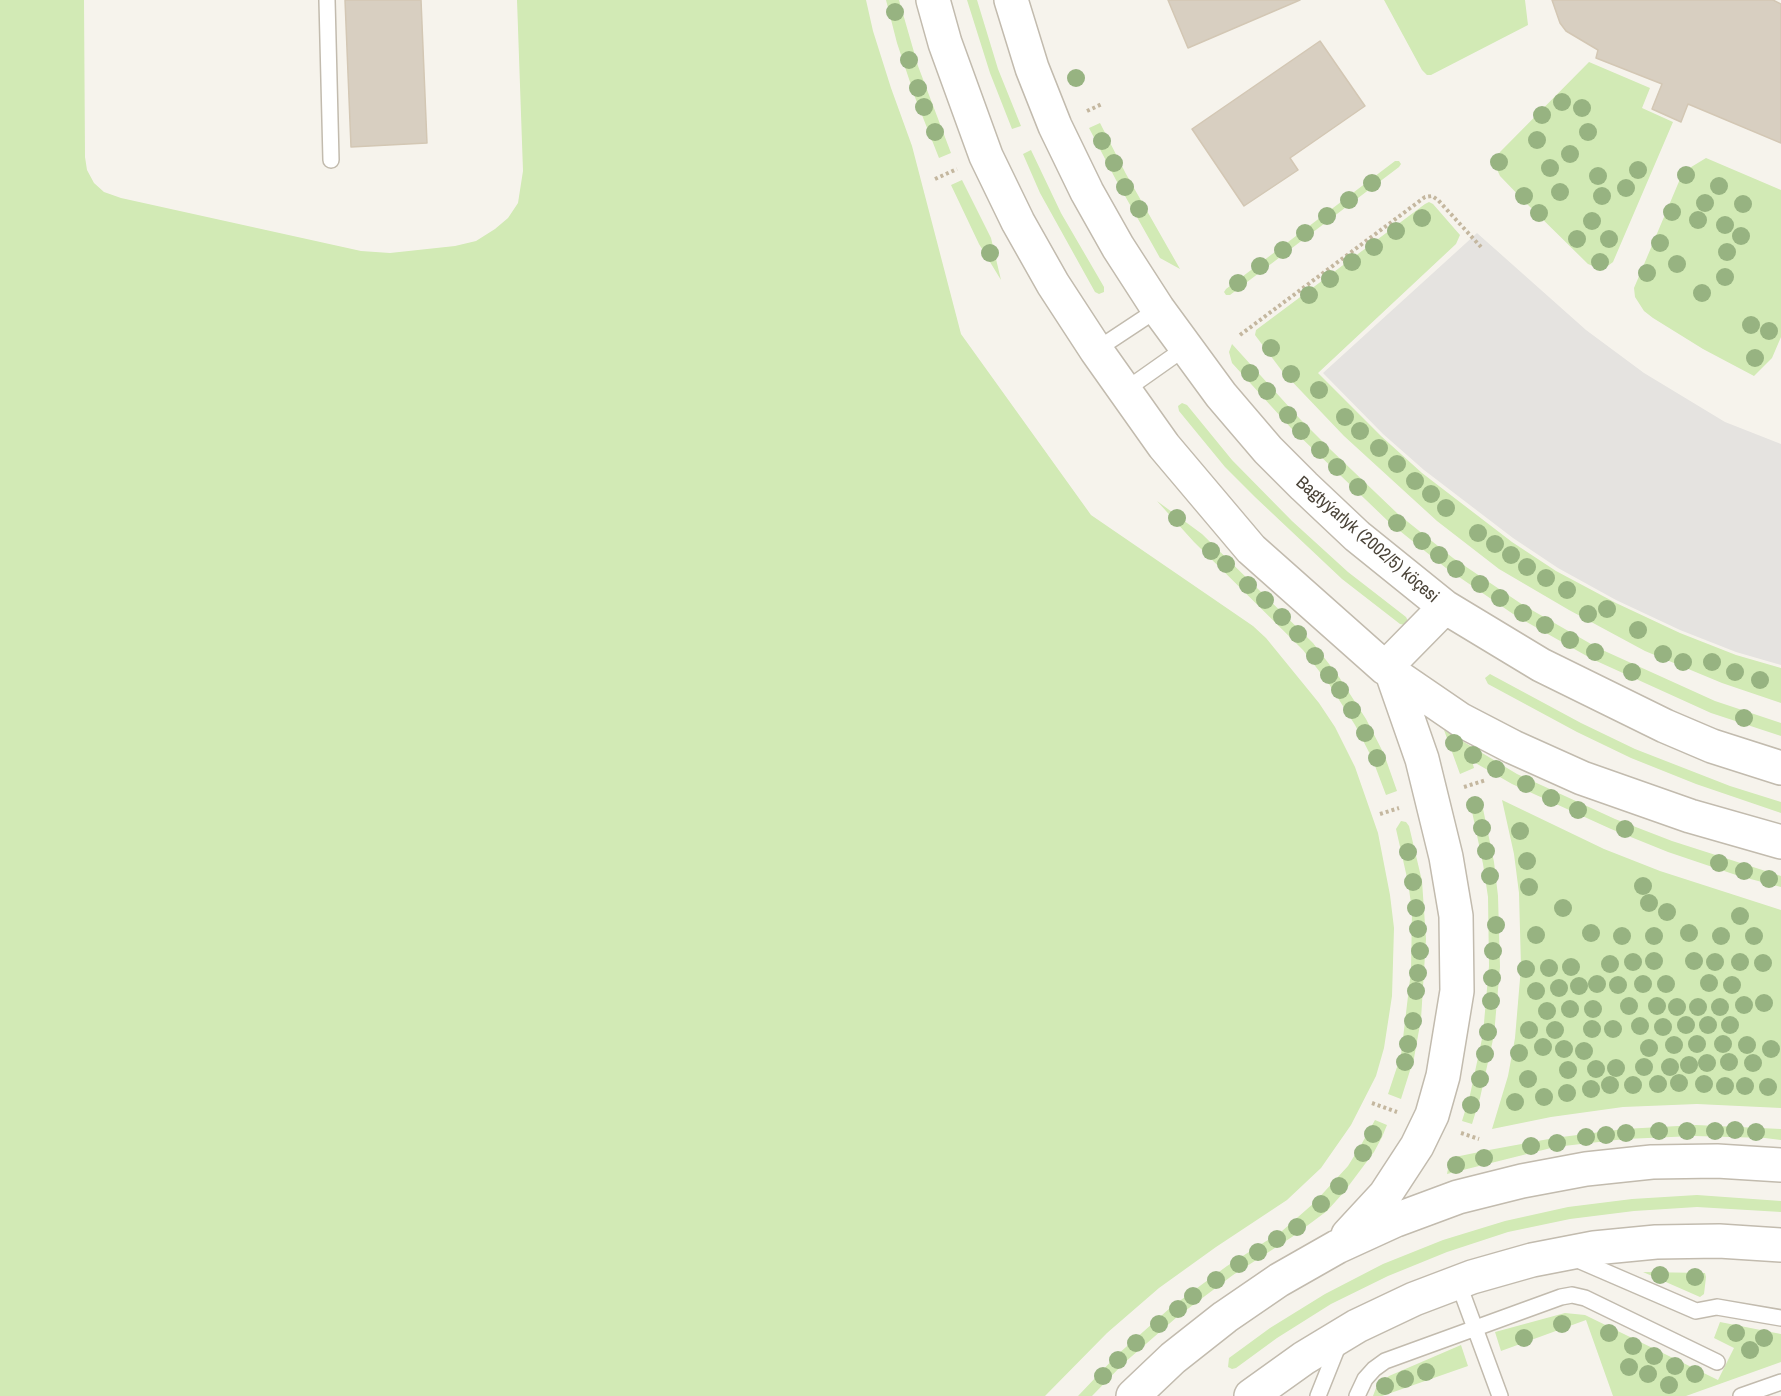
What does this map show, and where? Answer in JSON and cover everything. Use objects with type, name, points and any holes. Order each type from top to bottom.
[{"type":"street","points":[[933,0],[945,43],[986,156],[1018,222],[1053,284],[1124,391],[1164,446],[1251,549],[1389,670],[1461,720],[1552,765],[1669,809],[1781,842]]},
{"type":"street","name":"Bagtyýarlyk (2002/5) köçesi","points":[[1011,0],[1032,68],[1055,126],[1087,192],[1158,309],[1185,348],[1268,450],[1304,486],[1357,536],[1445,607],[1541,665],[1608,700],[1712,746],[1781,768]]},
{"type":"street","points":[[1389,670],[1445,607]]},
{"type":"street","points":[[1337,1247],[1385,1195],[1417,1146],[1432,1115],[1443,1076],[1457,991],[1456,916],[1446,857],[1422,759],[1389,670]]},
{"type":"street","points":[[1150,1391],[1173,1358],[1225,1317],[1279,1280],[1337,1247],[1396,1220],[1458,1197],[1575,1171],[1663,1162],[1717,1161],[1781,1165]]},
{"type":"street","points":[[1251,1396],[1304,1358],[1357,1326],[1414,1299],[1458,1282],[1532,1260],[1594,1248],[1656,1242],[1719,1241],[1781,1245]]},
{"type":"lane","points":[[327,0],[331,160]]},
{"type":"lane","points":[[1096,350],[1158,309]]},
{"type":"lane","points":[[1124,391],[1185,348]]},
{"type":"lane","points":[[1564,1254],[1696,1311],[1717,1307],[1781,1318]]},
{"type":"lane","points":[[1458,1282],[1500,1396]]},
{"type":"lane","points":[[1357,1396],[1365,1379],[1385,1361],[1572,1295],[1585,1298],[1717,1362]]},
{"type":"lane","points":[[1318,1396],[1342,1335]]},
{"type":"lane","points":[[1741,1396],[1781,1382]]},
{"type":"path","points":[[1240,335],[1425,197],[1432,196],[1438,200],[1481,247]]},
{"type":"green space","points":[[0,0],[84,0],[85,157],[87,170],[94,183],[104,192],[121,198],[361,251],[390,253],[455,246],[476,241],[508,218],[518,203],[523,171],[517,0],[866,0],[873,31],[912,146],[961,334],[1091,515],[1253,626],[1266,638],[1319,703],[1335,727],[1355,767],[1378,833],[1390,895],[1394,928],[1392,996],[1384,1048],[1376,1076],[1351,1125],[1321,1168],[1287,1200],[1159,1288],[1107,1333],[1045,1396],[0,1396]]},
{"type":"green space","points":[[886,0],[899,0],[918,66],[951,153],[939,158],[916,100],[897,43]]},
{"type":"green space","points":[[967,0],[977,0],[998,69],[1021,126],[1012,129],[990,73]]},
{"type":"green space","points":[[1384,0],[1525,0],[1528,25],[1427,75],[1422,70]]},
{"type":"green space","points":[[1589,62],[1650,88],[1642,108],[1673,122],[1613,262],[1598,268],[1588,264],[1524,201],[1500,176],[1494,163],[1500,152]]},
{"type":"green space","points":[[1100,123],[1180,269],[1160,258],[1116,180],[1089,128]]},
{"type":"green space","points":[[1031,150],[1061,213],[1104,287],[1104,292],[1099,294],[1095,292],[1040,193],[1023,154]]},
{"type":"green space","points":[[1706,158],[1781,190],[1781,337],[1772,358],[1754,376],[1703,349],[1653,318],[1644,311],[1635,297],[1634,288],[1683,172]]},
{"type":"green space","points":[[1395,161],[1401,164],[1399,167],[1230,295],[1226,295],[1224,292],[1226,289]]},
{"type":"green space","points":[[962,180],[991,238],[1001,280],[979,244],[951,185]]},
{"type":"green space","points":[[1429,202],[1460,235],[1456,244],[1318,373],[1422,473],[1512,542],[1556,571],[1680,633],[1736,655],[1781,668],[1781,703],[1722,683],[1645,651],[1499,569],[1437,521],[1344,436],[1282,371],[1255,335],[1256,330]]},
{"type":"green space","points":[[1232,344],[1331,450],[1398,514],[1453,558],[1523,605],[1598,648],[1715,701],[1781,723],[1781,736],[1711,713],[1592,659],[1516,616],[1446,568],[1390,523],[1291,428],[1232,363],[1229,352]]},
{"type":"green space","points":[[1182,403],[1187,405],[1232,460],[1292,521],[1348,572],[1406,617],[1408,621],[1405,625],[1400,624],[1342,579],[1255,497],[1225,467],[1179,411],[1178,406]]},
{"type":"green space","points":[[1157,501],[1202,534],[1313,643],[1339,677],[1366,719],[1384,754],[1397,791],[1386,795],[1372,758],[1355,725],[1329,684],[1303,650],[1194,542]]},
{"type":"green space","points":[[1490,674],[1635,749],[1730,786],[1781,802],[1781,813],[1696,784],[1631,758],[1488,684],[1485,678]]},
{"type":"green space","points":[[1444,730],[1517,774],[1615,819],[1672,841],[1781,876],[1781,887],[1739,876],[1668,852],[1611,829],[1512,784],[1472,761],[1474,768],[1460,774]]},
{"type":"green space","points":[[1481,799],[1494,862],[1498,896],[1500,967],[1494,1035],[1472,1124],[1462,1121],[1483,1034],[1489,966],[1488,897],[1470,802]]},
{"type":"green space","points":[[1502,800],[1604,849],[1660,871],[1781,910],[1781,1108],[1697,1104],[1623,1107],[1551,1117],[1492,1129],[1508,1076],[1515,1038],[1521,967],[1519,893],[1514,854]]},
{"type":"green space","points":[[1401,821],[1406,822],[1409,826],[1422,881],[1426,939],[1421,1019],[1414,1058],[1401,1099],[1388,1094],[1401,1055],[1411,971],[1412,911],[1396,829]]},
{"type":"green space","points":[[1375,1120],[1387,1125],[1382,1137],[1374,1152],[1327,1211],[1233,1275],[1177,1317],[1124,1363],[1092,1396],[1078,1396],[1117,1355],[1170,1308],[1227,1266],[1282,1231],[1314,1203],[1348,1166]]},
{"type":"green space","points":[[1696,1125],[1781,1129],[1781,1140],[1694,1136],[1625,1139],[1555,1147],[1447,1174],[1450,1158],[1489,1150],[1554,1138],[1624,1129]]},
{"type":"green space","points":[[1697,1195],[1781,1201],[1781,1212],[1697,1207],[1634,1211],[1570,1219],[1508,1232],[1447,1252],[1388,1276],[1331,1304],[1277,1338],[1236,1368],[1228,1367],[1229,1358],[1270,1328],[1325,1294],[1383,1264],[1443,1240],[1505,1221],[1568,1207],[1632,1199]]},
{"type":"green space","points":[[1643,1272],[1705,1273],[1704,1294],[1700,1297]]},
{"type":"green space","points":[[1565,1313],[1585,1315],[1718,1380],[1734,1348],[1714,1338],[1720,1322],[1781,1334],[1781,1362],[1686,1396],[1613,1396],[1586,1320],[1501,1351],[1495,1332]]},
{"type":"green space","points":[[1461,1345],[1468,1366],[1382,1396],[1373,1396],[1376,1388],[1389,1376]]},
{"type":"shaded area","points":[[1477,233],[1586,330],[1644,373],[1725,422],[1781,444],[1781,665],[1736,652],[1680,630],[1616,600],[1558,568],[1513,538],[1424,470],[1383,434],[1323,373]]},
{"type":"building","points":[[345,0],[421,0],[427,143],[351,147]]},
{"type":"building","points":[[1168,0],[1300,0],[1188,48]]},
{"type":"building","points":[[1552,0],[1773,0],[1781,4],[1781,143],[1688,104],[1681,122],[1652,109],[1662,84],[1596,58],[1598,50],[1566,31],[1560,23]]},
{"type":"building","points":[[1320,41],[1365,106],[1290,158],[1298,170],[1244,206],[1192,129]]}]
